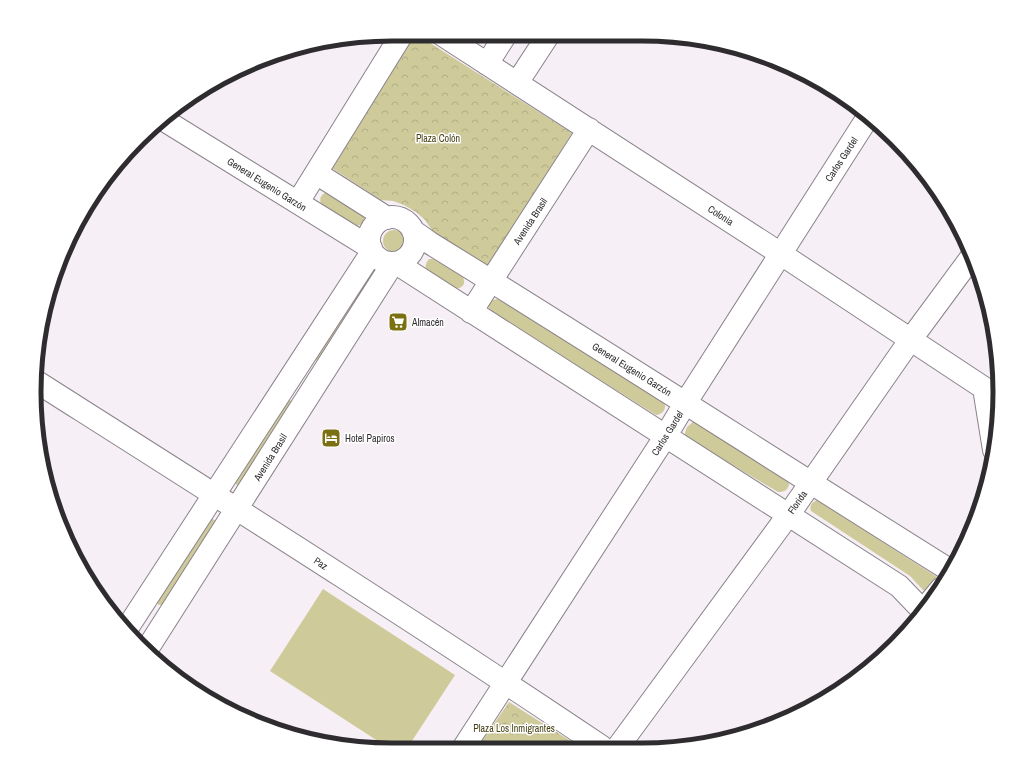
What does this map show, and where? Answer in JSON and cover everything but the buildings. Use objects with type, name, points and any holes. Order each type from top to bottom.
[{"type":"street","points":[[298,202],[398,41]]},
{"type":"street","name":"Colonia","points":[[452,41],[781,254],[992,393]]},
{"type":"street","points":[[487,64],[502,41]]},
{"type":"street","points":[[517,83],[544,41]]},
{"type":"street","name":"General Eugenio Garzón","points":[[168,122],[298,202],[372,250]]},
{"type":"street","name":"Carlos Gardel","points":[[467,743],[666,437],[686,402],[865,122]]},
{"type":"street","name":"Avenida Brasil","points":[[471,312],[589,129]]},
{"type":"street","points":[[316,173],[387,218]]},
{"type":"street","points":[[395,217],[409,225],[414,231],[414,248],[410,255],[404,260],[395,263],[385,262],[378,258],[372,250],[370,239],[372,230],[378,222],[387,218],[395,217]]},
{"type":"street","name":"General Eugenio Garzón","points":[[414,231],[430,243],[686,402],[810,483],[946,568]]},
{"type":"street","points":[[129,625],[372,250]]},
{"type":"street","name":"Florida","points":[[621,743],[789,514],[911,339],[967,261]]},
{"type":"street","points":[[395,263],[789,514],[899,586],[919,607]]},
{"type":"street","name":"Avenida Brasil","points":[[150,645],[395,263]]},
{"type":"street","name":"Paz","points":[[41,385],[506,682],[596,743]]},
{"type":"street","points":[[992,393],[992,405]]},
{"type":"green space","name":"Plaza Colón","points":[[406,41],[427,41],[572,133],[488,267],[436,236],[425,220],[416,212],[393,201],[381,200],[330,167]]},
{"type":"green space","points":[[329,192],[363,215],[364,221],[361,225],[357,226],[321,205],[321,196],[324,193]]},
{"type":"green space","points":[[394,230],[402,233],[405,241],[402,249],[394,252],[386,249],[383,241],[386,233]]},
{"type":"green space","points":[[429,259],[433,259],[463,277],[463,285],[460,288],[455,289],[427,271],[426,265]]},
{"type":"green space","points":[[368,274],[372,276],[319,362],[314,359]]},
{"type":"green space","points":[[498,299],[664,402],[664,411],[661,414],[656,415],[491,312],[488,306],[493,300]]},
{"type":"green space","points":[[288,399],[293,402],[239,486],[234,483]]},
{"type":"green space","points":[[694,421],[788,480],[789,485],[787,489],[778,492],[684,436],[687,427]]},
{"type":"green space","points":[[817,500],[937,577],[924,591],[910,576],[811,511],[811,504]]},
{"type":"green space","points":[[211,518],[216,521],[165,605],[159,605],[157,603]]},
{"type":"green space","points":[[323,589],[455,675],[411,743],[392,743],[380,742],[270,671]]},
{"type":"green space","name":"Plaza Los Inmigrantes","points":[[509,702],[574,743],[481,743]]},
{"type":"place","name":"Almacén","points":[[398,322]]},
{"type":"place","name":"Hotel Papiros","points":[[331,438]]}]
